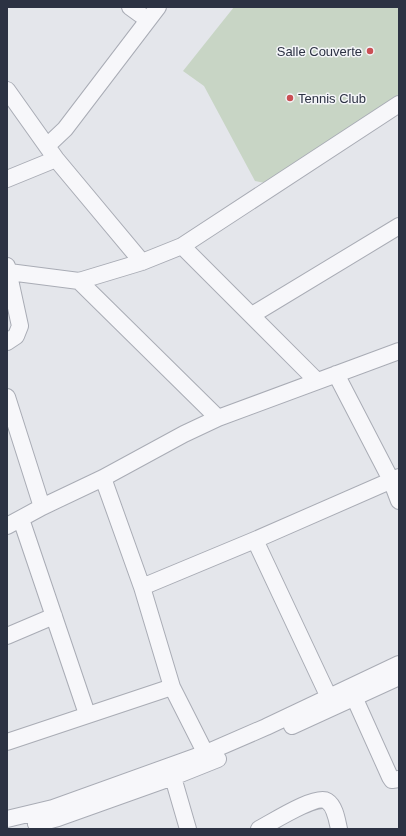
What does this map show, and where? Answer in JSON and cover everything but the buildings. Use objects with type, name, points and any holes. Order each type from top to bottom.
[{"type":"street","points":[[130,7],[148,20]]},
{"type":"street","points":[[7,179],[51,153],[65,129],[158,7]]},
{"type":"street","points":[[7,90],[51,153],[142,262]]},
{"type":"street","points":[[7,342],[16,336],[20,326],[8,269],[79,281],[142,262],[182,246],[399,104]]},
{"type":"street","points":[[252,316],[399,226]]},
{"type":"street","points":[[182,246],[317,381]]},
{"type":"street","points":[[79,281],[218,418]]},
{"type":"street","points":[[87,714],[54,616],[14,523],[42,506],[103,478],[184,434],[218,418],[399,351]]},
{"type":"street","points":[[336,374],[395,479],[399,501]]},
{"type":"street","points":[[7,398],[42,506]]},
{"type":"street","points":[[103,478],[142,587],[172,687],[208,758]]},
{"type":"street","points":[[142,587],[256,540],[395,479]]},
{"type":"street","points":[[256,540],[332,702]]},
{"type":"street","points":[[7,636],[54,616]]},
{"type":"street","points":[[9,829],[57,818],[208,758],[332,702],[399,664]]},
{"type":"street","points":[[352,692],[399,677]]},
{"type":"street","points":[[7,742],[87,714],[172,687]]},
{"type":"street","points":[[352,692],[390,777],[392,780],[399,780]]},
{"type":"street","points":[[171,772],[188,829]]},
{"type":"street","points":[[259,829],[310,802],[321,799],[328,801],[332,807],[339,829]]},
{"type":"street","points":[[7,819],[57,818]]},
{"type":"green space","name":"Tennis Club","points":[[234,7],[399,7],[399,94],[265,183],[255,181],[204,86],[183,71]]},
{"type":"place","name":"Salle Couverte","points":[[370,51]]},
{"type":"place","name":"Tennis Club","points":[[290,98]]}]
